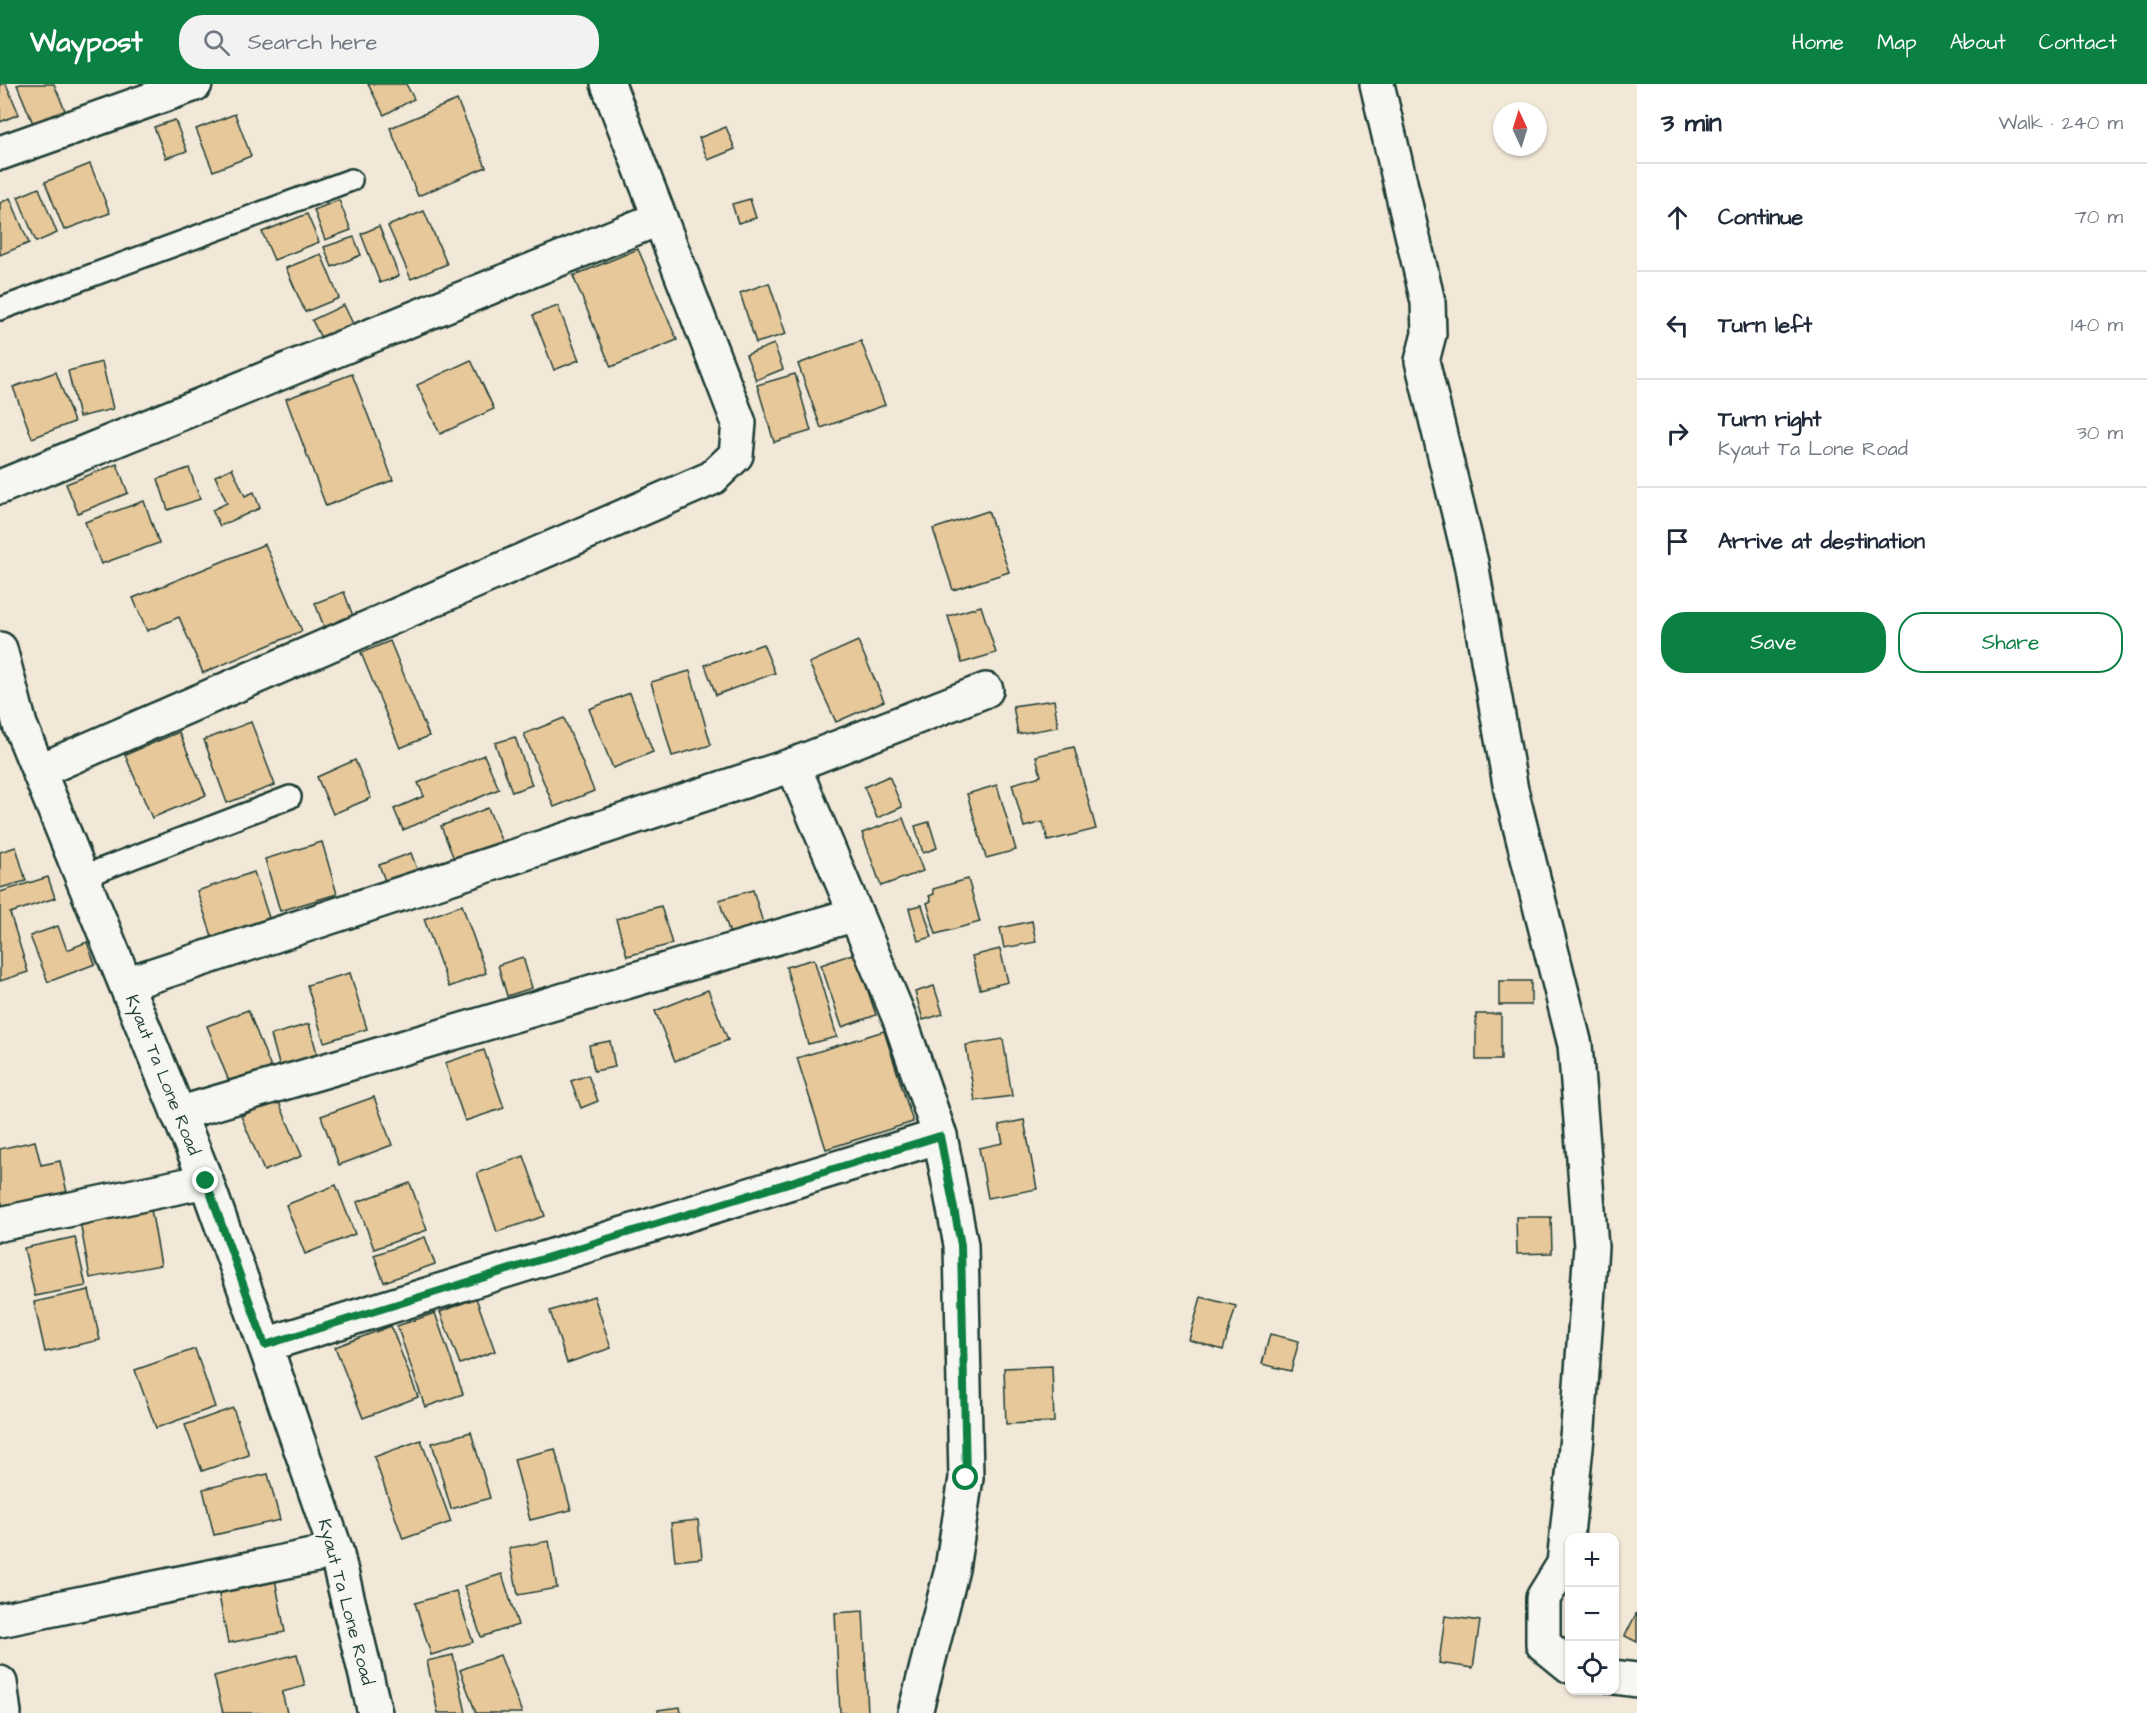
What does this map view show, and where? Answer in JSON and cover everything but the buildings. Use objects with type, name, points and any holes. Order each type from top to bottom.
[{"type":"street","points":[[0,153],[195,84]]},
{"type":"street","points":[[39,771],[712,478],[736,455],[739,423],[608,84]]},
{"type":"street","points":[[1377,84],[1428,302],[1428,334],[1422,360],[1473,574],[1511,790],[1575,1045],[1591,1247],[1578,1427],[1564,1564],[1543,1598],[1543,1644],[1565,1662]]},
{"type":"street","points":[[0,488],[660,218]]},
{"type":"street","name":"Kyaut Ta Lone Road","points":[[0,649],[10,724],[39,771],[206,1181],[265,1345],[336,1551],[375,1713]]},
{"type":"street","points":[[126,984],[793,765],[986,690]]},
{"type":"street","points":[[793,765],[899,1017],[940,1136],[961,1245],[966,1478],[952,1569],[915,1713]]},
{"type":"street","points":[[178,1114],[856,914]]},
{"type":"street","points":[[265,1345],[940,1136]]},
{"type":"street","points":[[0,1224],[206,1181]]},
{"type":"street","points":[[0,1620],[336,1551]]},
{"type":"street","points":[[1619,1678],[1637,1680]]},
{"type":"street","points":[[0,1683],[4,1713]]},
{"type":"lane","points":[[0,309],[351,180]]},
{"type":"lane","points":[[82,877],[290,797]]},
{"type":"route","points":[[206,1181],[265,1345],[940,1136],[961,1245],[966,1478]]}]
